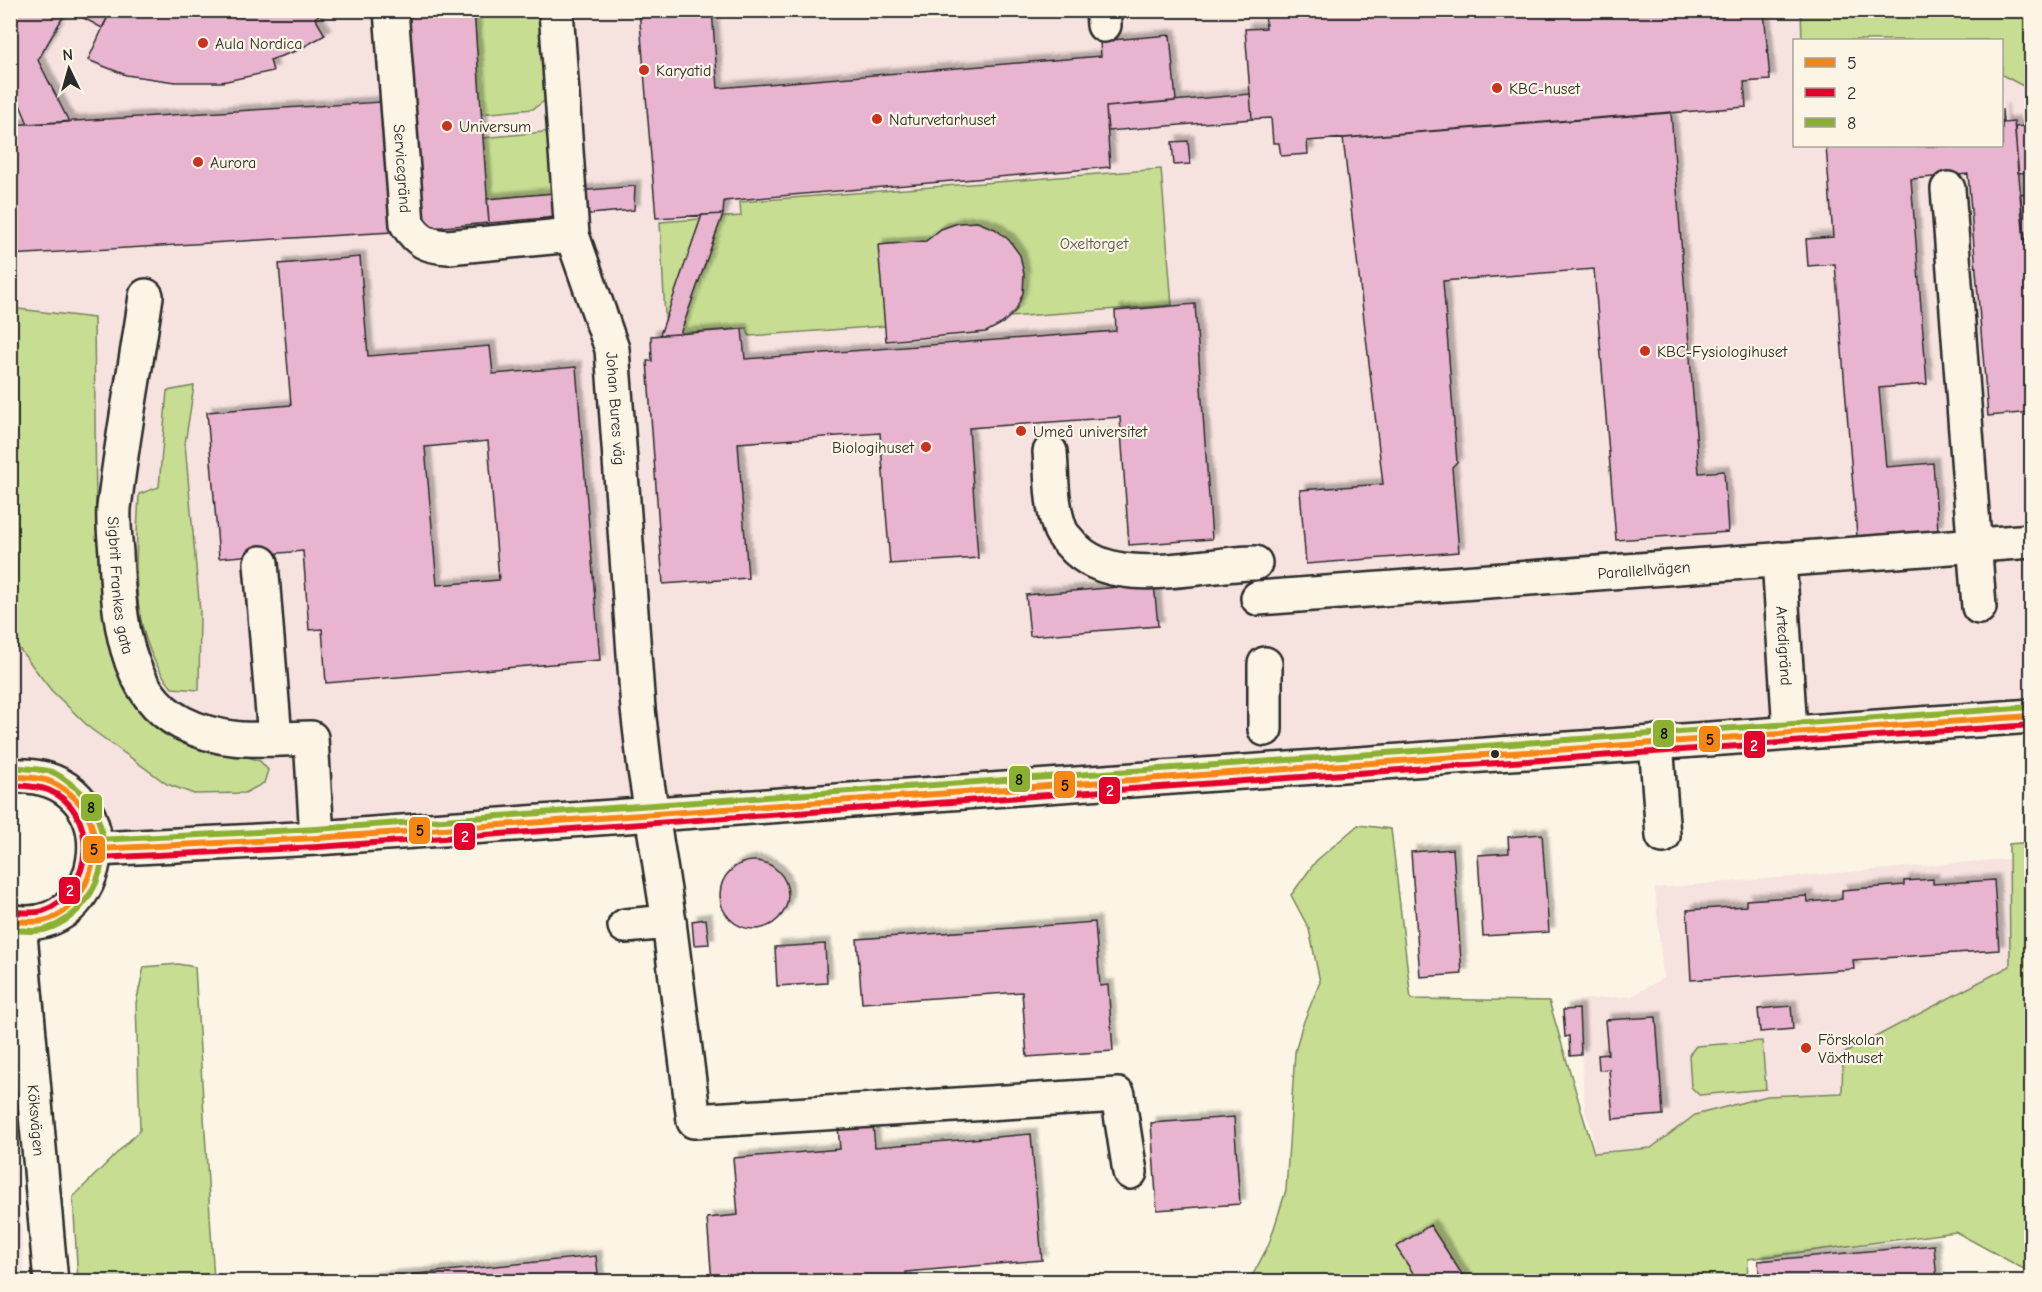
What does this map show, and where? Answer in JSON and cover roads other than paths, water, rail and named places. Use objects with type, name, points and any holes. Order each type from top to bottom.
[{"type":"street","name":"Servicegränd","points":[[391,10],[406,224],[416,239],[430,246],[448,247],[572,235]]},
{"type":"street","name":"Johan Bures väg","points":[[556,10],[572,235],[612,349],[638,709],[669,922],[694,1121],[1118,1095],[1130,1172]]},
{"type":"street","points":[[1948,189],[1978,607]]},
{"type":"street","name":"Sigbrit Frankes gata","points":[[146,296],[114,510],[121,623],[145,689],[160,707],[181,723],[210,734],[236,740],[311,738],[317,838]]},
{"type":"street","points":[[1050,452],[1054,506],[1061,532],[1077,552],[1104,566],[1134,572],[1255,563]]},
{"type":"street","name":"Parallellvägen","points":[[1257,598],[2031,541]]},
{"type":"street","name":"Artedigränd","points":[[1779,559],[1790,731]]},
{"type":"street","points":[[261,563],[275,739]]},
{"type":"street","points":[[1265,664],[1265,729]]},
{"type":"street","points":[[97,849],[317,838],[1790,731],[2031,716]]},
{"type":"street","points":[[1656,742],[1663,836]]},
{"type":"street","points":[[10,777],[29,775],[54,782],[78,800],[90,818],[97,849],[94,866],[83,891],[68,908],[46,918],[15,922]]},
{"type":"street","name":"Köksvägen","points":[[15,922],[51,1281]]},
{"type":"street","points":[[626,926],[669,922]]},
{"type":"place","name":"Aula Nordica","points":[[203,43]]},
{"type":"place","name":"Karyatid","points":[[644,70]]},
{"type":"place","name":"KBC-huset","points":[[1497,88]]},
{"type":"place","name":"Naturvetarhuset","points":[[877,119]]},
{"type":"place","name":"Universum","points":[[447,126]]},
{"type":"place","name":"Aurora","points":[[198,162]]},
{"type":"place","name":"KBC-Fysiologihuset","points":[[1645,351]]},
{"type":"place","name":"Umeå universitet","points":[[1021,431]]},
{"type":"place","name":"Biologihuset","points":[[926,447]]},
{"type":"place","name":"Förskolan Växthuset","points":[[1806,1048]]},
{"type":"park label","name":"Oxeltorget","points":[[1094,243]]}]
